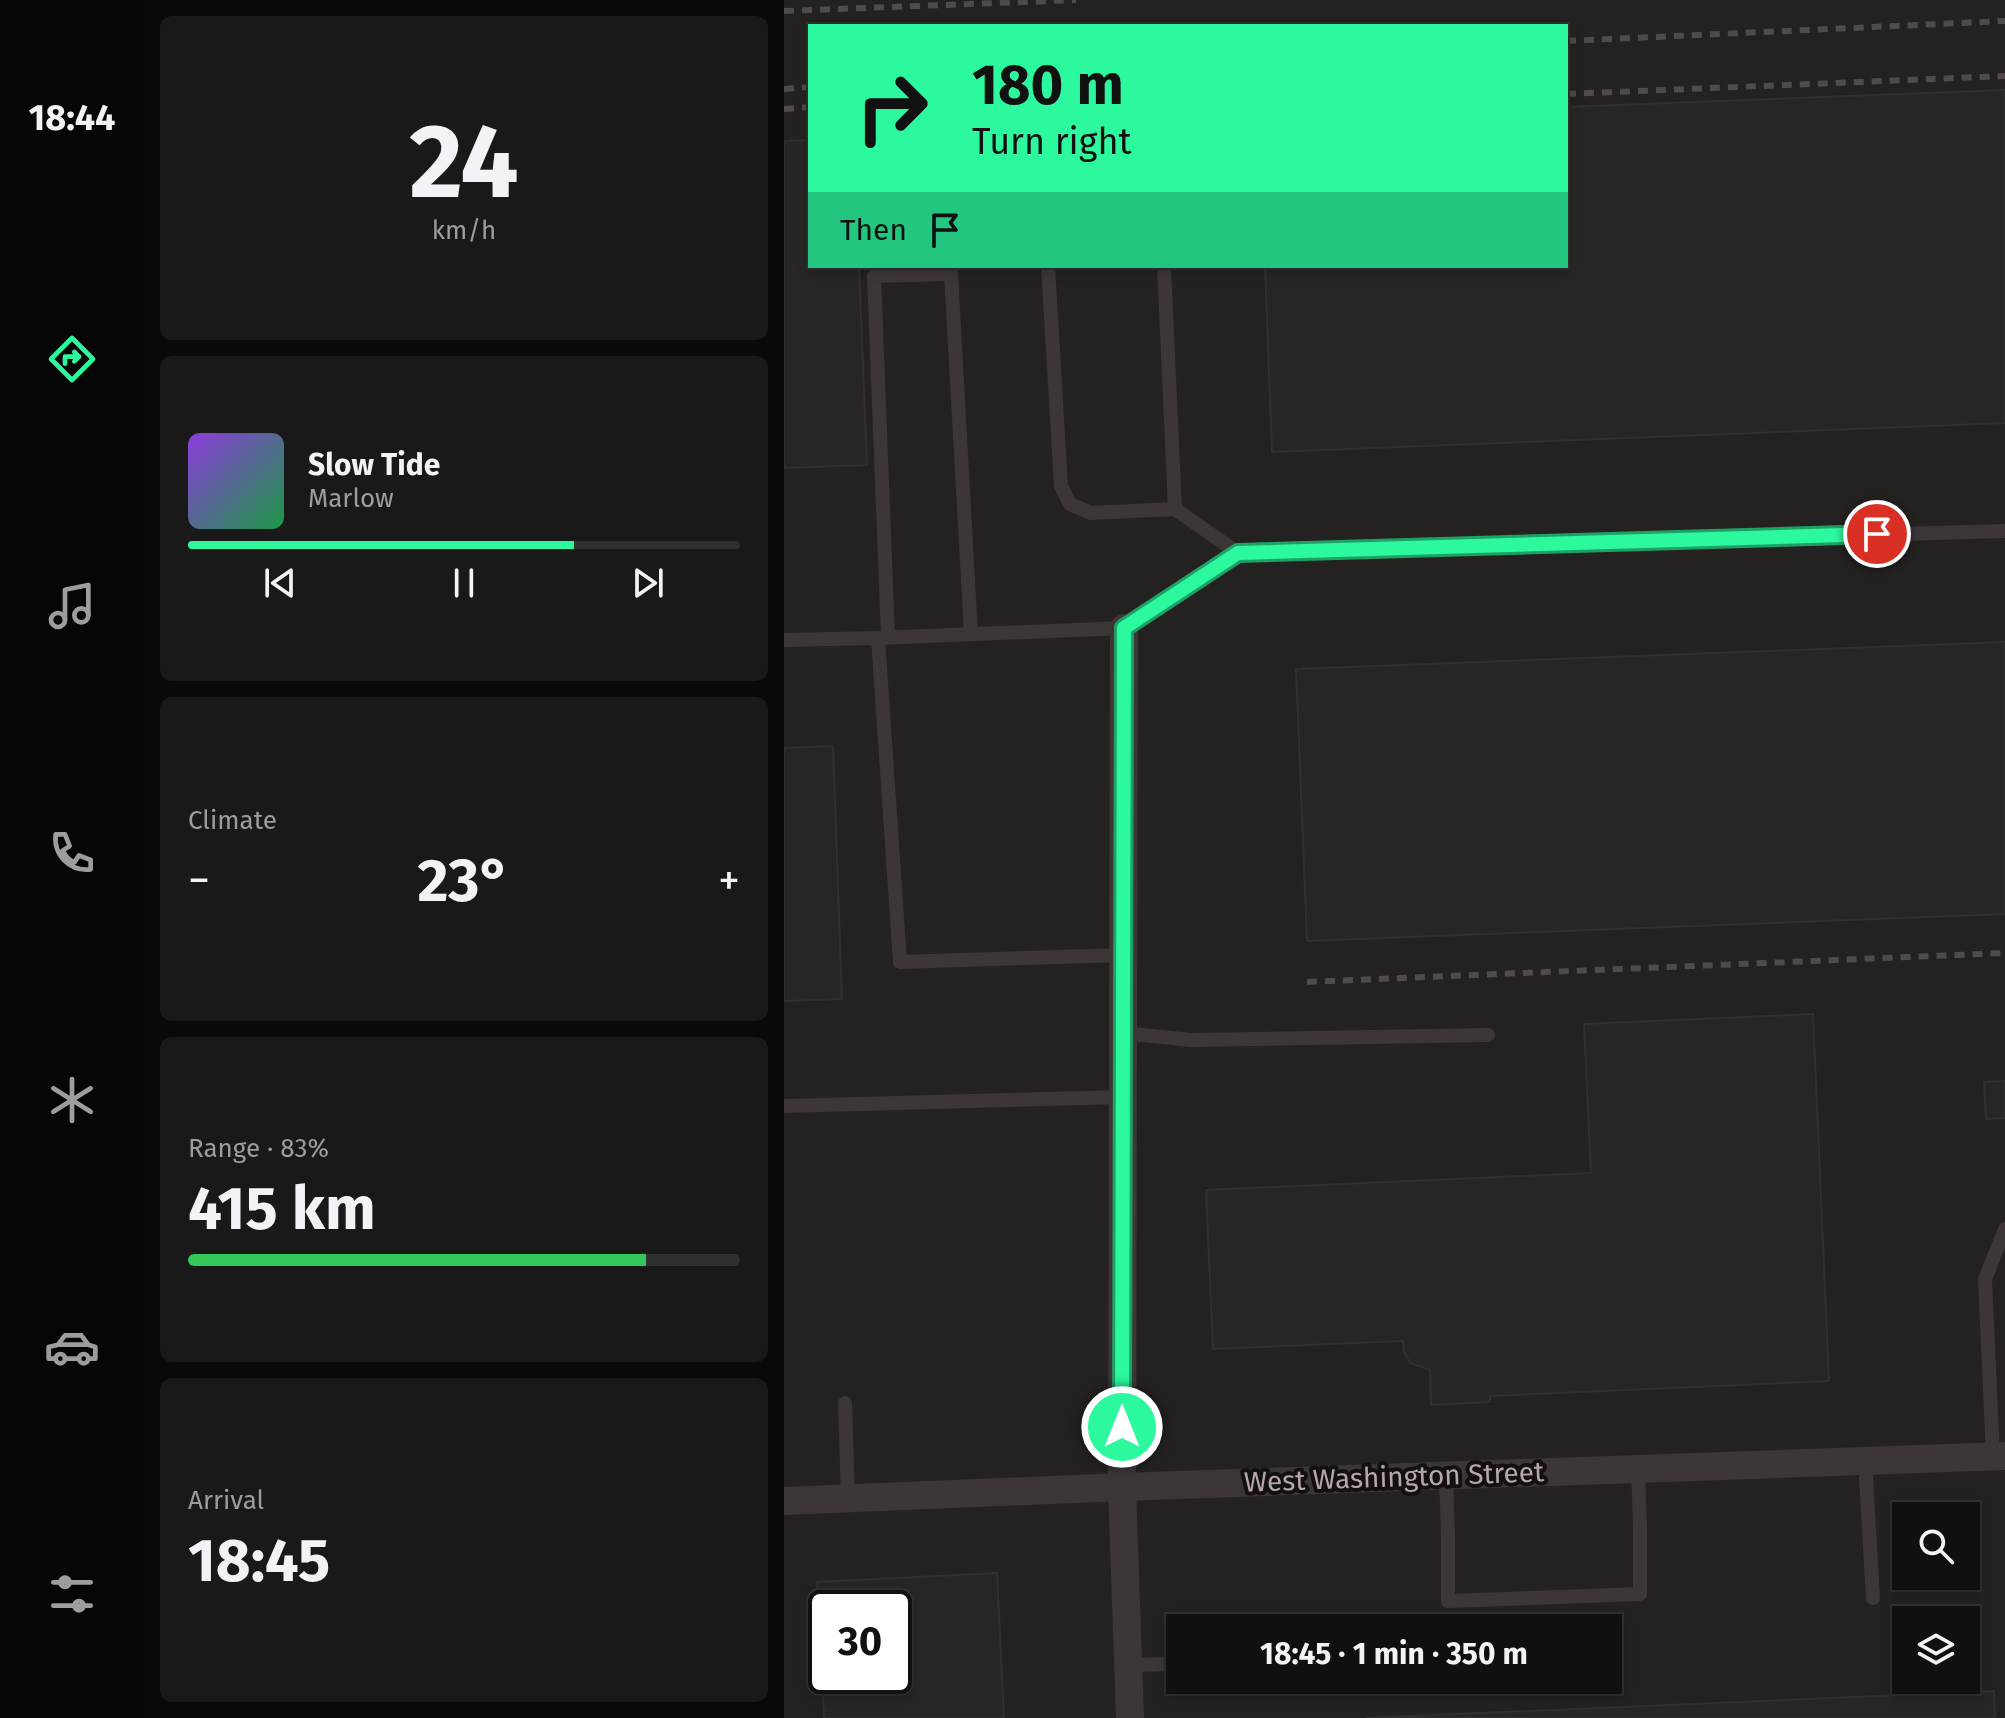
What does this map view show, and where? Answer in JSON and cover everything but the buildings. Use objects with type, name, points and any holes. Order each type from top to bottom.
[{"type":"street","points":[[1124,628],[1122,1487],[1130,1718]]},
{"type":"street","name":"West Washington Street","points":[[784,1501],[1999,1456]]},
{"type":"lane","points":[[1048,268],[1061,486],[1070,504],[1091,513],[1175,509],[1238,553]]},
{"type":"lane","points":[[1164,268],[1175,509]]},
{"type":"lane","points":[[971,634],[951,274],[874,276],[883,637],[900,962],[1123,955]]},
{"type":"lane","points":[[784,640],[1124,628],[1238,553],[2005,531]]},
{"type":"lane","points":[[1123,1033],[1191,1040],[1488,1035]]},
{"type":"lane","points":[[784,1106],[1122,1097]]},
{"type":"lane","points":[[1999,1456],[1985,1279],[2005,1229]]},
{"type":"lane","points":[[845,1403],[848,1498]]},
{"type":"lane","points":[[1865,1461],[1873,1598]]},
{"type":"lane","points":[[1446,1475],[1448,1601],[1640,1594],[1638,1469]]},
{"type":"lane","points":[[1128,1665],[1166,1664]]},
{"type":"shaded area","points":[[784,0],[2005,0],[2005,1718],[784,1718]]},
{"type":"railway","points":[[784,11],[1076,0]]},
{"type":"railway","points":[[1568,41],[2005,21]]},
{"type":"railway","points":[[1568,94],[2005,76]]},
{"type":"railway","points":[[784,89],[808,87]]},
{"type":"railway","points":[[784,109],[808,107]]},
{"type":"railway","points":[[1307,982],[2005,953]]},
{"type":"route","points":[[1122,1427],[1124,628],[1238,553],[1877,534]]}]
